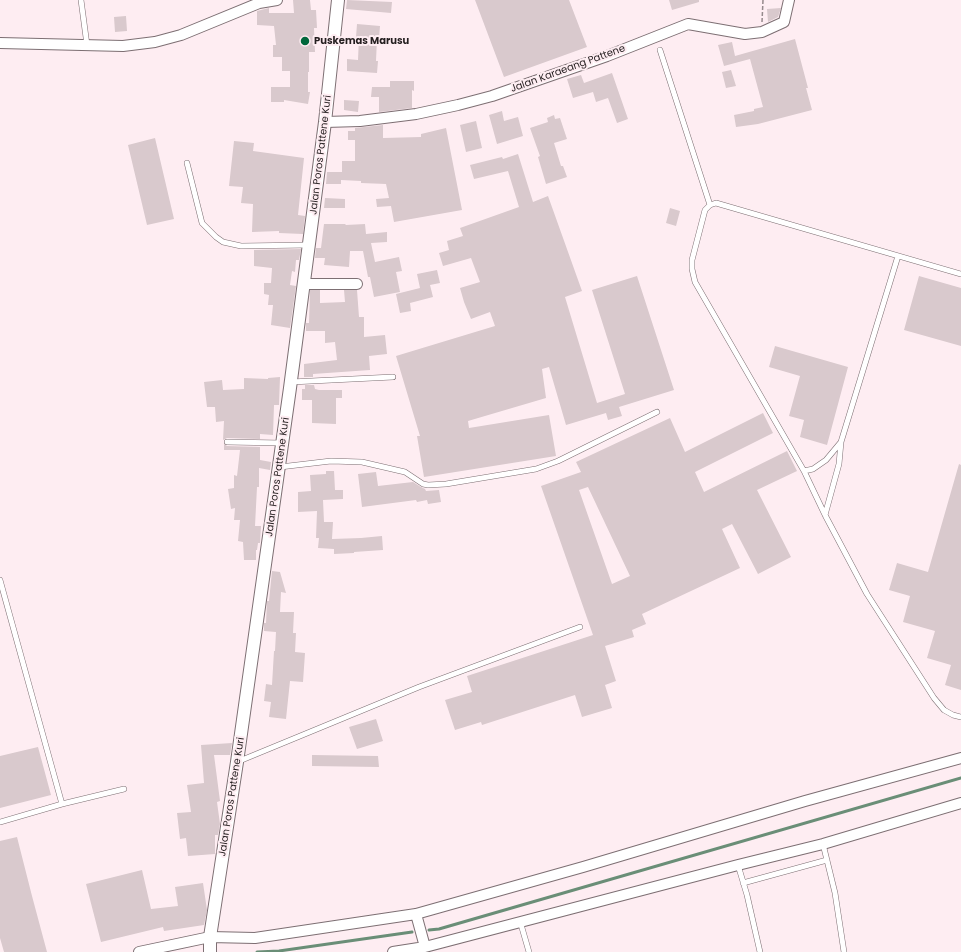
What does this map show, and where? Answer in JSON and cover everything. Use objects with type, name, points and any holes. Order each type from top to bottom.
[{"type":"street","points":[[0,43],[123,46],[155,42],[181,35],[259,3],[277,0]]},
{"type":"street","name":"Jalan Poros Pattene Kuri","points":[[210,952],[210,937],[280,467],[326,122],[338,0]]},
{"type":"street","name":"Jalan Karaeang Pattene","points":[[326,122],[360,121],[416,114],[485,98],[607,56],[688,24],[745,34],[762,32],[784,22],[789,0]]},
{"type":"street","points":[[304,284],[357,284]]},
{"type":"street","points":[[139,952],[210,937],[255,938],[416,914],[961,758]]},
{"type":"street","points":[[393,952],[425,947],[823,844],[961,803]]},
{"type":"street","points":[[416,914],[425,947]]},
{"type":"lane","points":[[81,0],[87,45]]},
{"type":"lane","points":[[660,50],[710,205]]},
{"type":"lane","points":[[187,163],[202,223],[223,242],[241,246],[309,245]]},
{"type":"lane","points":[[961,274],[721,203],[710,205],[705,210],[693,255],[692,269],[695,282],[804,471],[825,515],[867,594],[934,698],[944,710],[953,715],[961,716]]},
{"type":"lane","points":[[825,515],[839,464],[842,442],[898,256]]},
{"type":"lane","points":[[291,382],[393,377]]},
{"type":"lane","points":[[280,467],[331,461],[362,462],[405,472],[423,484],[446,484],[536,469],[558,461],[658,412]]},
{"type":"lane","points":[[227,442],[283,444]]},
{"type":"lane","points":[[804,471],[813,469],[826,460],[842,442]]},
{"type":"lane","points":[[0,580],[62,804]]},
{"type":"lane","points":[[237,762],[419,687],[580,627]]},
{"type":"lane","points":[[0,822],[62,804],[124,789]]},
{"type":"lane","points":[[823,844],[835,894],[844,952]]},
{"type":"lane","points":[[743,882],[827,860]]},
{"type":"lane","points":[[738,865],[760,952]]},
{"type":"lane","points":[[520,922],[529,952]]},
{"type":"path","points":[[762,32],[763,0]]},
{"type":"building","points":[[293,0],[310,0],[311,10],[316,10],[317,28],[314,28],[315,52],[309,52],[308,92],[310,92],[308,104],[284,100],[284,102],[271,102],[271,87],[290,87],[290,71],[282,71],[282,57],[273,57],[273,45],[276,45],[274,26],[257,25],[257,11],[269,8],[269,13],[294,13]]},
{"type":"building","points":[[347,0],[392,2],[391,13],[346,9]]},
{"type":"building","points":[[475,0],[569,0],[587,47],[504,77]]},
{"type":"building","points":[[669,0],[699,0],[699,2],[672,10]]},
{"type":"building","points":[[781,8],[778,17],[768,22],[767,9]]},
{"type":"building","points":[[126,16],[127,31],[115,32],[114,17]]},
{"type":"building","points":[[357,24],[380,26],[379,39],[377,39],[377,73],[347,71],[347,59],[358,60],[359,37],[356,37]]},
{"type":"building","points":[[795,39],[808,88],[806,88],[812,110],[758,124],[736,127],[734,115],[754,111],[754,109],[763,107],[750,59],[724,66],[718,45],[732,42],[735,56]]},
{"type":"building","points":[[731,70],[736,86],[726,88],[722,72]]},
{"type":"building","points":[[612,73],[628,119],[617,123],[608,98],[596,102],[593,92],[573,98],[567,79],[581,75],[584,83]]},
{"type":"building","points":[[390,81],[414,81],[414,91],[412,90],[412,108],[379,112],[379,97],[371,97],[372,87],[390,87]]},
{"type":"building","points":[[344,100],[359,101],[358,112],[344,110]]},
{"type":"building","points":[[502,111],[504,121],[518,117],[523,136],[497,144],[489,115]]},
{"type":"building","points":[[554,115],[555,119],[560,118],[567,139],[554,143],[561,166],[563,166],[567,177],[546,184],[538,157],[540,156],[530,128],[548,122],[547,118]]},
{"type":"building","points":[[476,121],[482,148],[466,152],[460,125]]},
{"type":"building","points":[[383,125],[383,138],[421,137],[421,134],[446,128],[462,210],[394,222],[391,206],[377,207],[376,199],[389,198],[386,184],[361,183],[361,181],[341,180],[341,184],[326,184],[327,172],[342,172],[342,161],[355,161],[355,140],[348,140],[348,131],[355,131],[355,128]]},
{"type":"building","points":[[155,138],[174,219],[147,225],[128,145]]},
{"type":"building","points":[[234,141],[254,143],[253,151],[304,158],[298,215],[305,216],[303,234],[279,233],[279,231],[252,232],[253,204],[241,203],[243,187],[229,186]]},
{"type":"building","points":[[518,154],[533,202],[548,196],[582,291],[565,297],[597,403],[625,394],[592,290],[637,276],[674,390],[619,407],[622,416],[608,420],[606,413],[566,425],[549,367],[542,369],[546,398],[468,421],[469,428],[549,415],[556,456],[424,477],[417,436],[420,436],[396,356],[495,326],[490,312],[471,319],[464,302],[460,288],[480,282],[471,258],[443,266],[439,253],[449,250],[447,241],[463,236],[460,228],[519,207],[508,171],[474,179],[470,165],[502,157],[503,159]]},
{"type":"building","points":[[325,198],[345,199],[345,208],[324,208]]},
{"type":"building","points":[[670,208],[680,211],[676,226],[666,223]]},
{"type":"building","points":[[324,224],[365,224],[366,234],[387,232],[387,242],[371,243],[375,262],[399,257],[402,271],[396,272],[400,292],[374,297],[363,251],[350,251],[349,267],[324,265],[325,258],[315,258],[316,248],[321,248]]},
{"type":"building","points":[[301,249],[299,260],[296,260],[295,272],[292,271],[290,285],[296,286],[290,328],[271,325],[273,305],[268,305],[269,295],[264,294],[264,283],[271,283],[272,268],[254,266],[254,250]]},
{"type":"building","points":[[437,270],[440,283],[430,285],[433,297],[410,303],[411,311],[400,313],[396,294],[420,288],[417,274]]},
{"type":"building","points":[[919,276],[961,288],[961,346],[904,330]]},
{"type":"building","points":[[310,290],[320,290],[320,303],[345,302],[344,290],[357,290],[359,317],[364,317],[364,337],[385,335],[387,354],[369,356],[370,370],[313,374],[313,377],[304,377],[304,364],[337,360],[335,342],[325,343],[325,331],[306,331],[306,323],[309,323]]},
{"type":"building","points":[[775,346],[848,367],[827,445],[800,437],[804,420],[789,416],[800,376],[769,367]]},
{"type":"building","points":[[280,377],[279,405],[274,405],[273,435],[260,434],[260,439],[227,438],[223,440],[224,421],[216,422],[215,407],[207,407],[204,382],[222,380],[223,390],[244,389],[244,378],[268,379]]},
{"type":"building","points":[[305,385],[314,385],[315,389],[319,390],[342,390],[342,398],[336,398],[336,424],[312,423],[312,400],[302,400],[302,389],[305,389]]},
{"type":"building","points":[[763,413],[773,433],[695,472],[704,492],[787,451],[797,471],[757,490],[791,557],[758,574],[732,524],[722,529],[740,568],[642,614],[646,624],[632,630],[634,637],[605,646],[616,681],[605,685],[612,708],[582,717],[575,695],[482,725],[481,722],[455,730],[445,700],[472,692],[467,676],[593,635],[541,486],[581,472],[576,462],[670,418],[685,452]],"holes":[[[588,487],[630,576],[612,584],[579,490]]]},
{"type":"building","points":[[224,444],[227,446],[260,447],[260,460],[271,462],[270,470],[259,468],[259,487],[257,487],[255,526],[261,526],[260,543],[258,543],[256,550],[256,560],[244,560],[243,542],[238,541],[240,520],[234,520],[235,508],[231,509],[228,489],[234,488],[234,475],[237,476],[240,450],[224,450]]},
{"type":"building","points":[[959,464],[961,465],[961,690],[945,685],[951,665],[927,658],[935,631],[903,622],[910,596],[889,590],[897,563],[928,572]]},
{"type":"building","points":[[326,471],[334,471],[335,490],[343,490],[343,499],[323,500],[324,522],[333,522],[332,539],[382,536],[383,550],[334,554],[334,549],[318,548],[319,538],[316,538],[317,511],[298,512],[298,492],[311,491],[310,475],[326,474]]},
{"type":"building","points":[[376,472],[378,486],[413,482],[426,491],[439,490],[441,502],[428,504],[427,500],[417,502],[416,500],[362,507],[358,474]]},
{"type":"building","points":[[272,571],[280,572],[286,593],[281,592],[280,612],[294,612],[293,633],[296,633],[295,652],[305,653],[303,682],[290,681],[286,719],[269,717],[271,702],[264,701],[266,684],[272,685],[275,651],[276,632],[264,631]]},
{"type":"building","points":[[376,719],[383,741],[357,749],[349,727]]},
{"type":"building","points":[[232,743],[230,755],[214,755],[220,801],[217,802],[220,824],[218,835],[215,835],[215,854],[188,856],[186,838],[180,839],[177,813],[191,812],[187,785],[204,783],[201,745]]},
{"type":"building","points":[[38,747],[51,795],[0,808],[0,756]]},
{"type":"building","points":[[312,755],[378,756],[379,767],[312,766]]},
{"type":"building","points":[[17,837],[47,952],[4,952],[0,938],[0,841]]},
{"type":"building","points":[[142,870],[151,909],[178,906],[175,887],[203,883],[207,910],[204,925],[164,931],[163,927],[101,942],[86,884]]},
{"type":"waterway","points":[[429,930],[439,929],[961,778]]},
{"type":"waterway","points":[[257,952],[279,951],[412,932]]},
{"type":"place","name":"Puskemas Marusu","points":[[305,41]]}]
